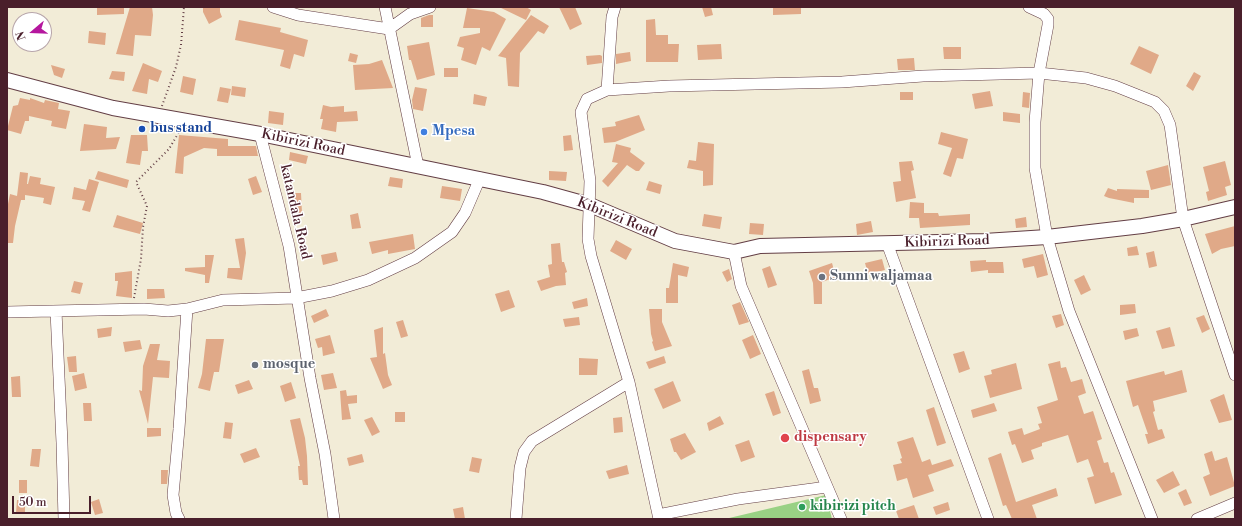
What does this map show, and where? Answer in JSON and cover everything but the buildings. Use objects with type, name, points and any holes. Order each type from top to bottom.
[{"type":"street","points":[[273,7],[298,15],[389,29],[410,14],[430,7]]},
{"type":"street","points":[[385,7],[418,166]]},
{"type":"street","points":[[607,90],[612,17],[615,7]]},
{"type":"street","points":[[1029,7],[1044,14],[1048,19],[1039,73],[1035,122],[1036,168],[1047,237],[1069,311],[1152,519]]},
{"type":"street","points":[[827,487],[738,498],[658,517],[629,382],[591,256],[588,239],[590,181],[581,112],[588,99],[607,90],[669,86],[842,82],[923,76],[1039,73],[1086,78],[1116,86],[1155,102],[1164,111],[1170,125],[1183,219],[1235,375]]},
{"type":"street","name":"Kibirizi Road","points":[[7,80],[113,108],[260,134],[543,192],[590,205],[675,241],[734,252],[760,246],[984,241],[1047,237],[1142,226],[1183,219],[1235,207]]},
{"type":"street","name":"katandala Road","points":[[260,134],[289,246],[296,298],[325,454],[334,519]]},
{"type":"street","points":[[7,312],[132,309],[168,311],[187,309],[223,300],[296,298],[332,291],[368,280],[415,258],[452,232],[465,213],[480,178]]},
{"type":"street","points":[[887,243],[988,519]]},
{"type":"street","points":[[734,252],[741,286],[841,519]]},
{"type":"street","points":[[179,519],[176,513],[173,495],[187,309]]},
{"type":"street","points":[[56,312],[64,519]]},
{"type":"street","points":[[516,519],[520,468],[524,452],[532,441],[629,382]]},
{"type":"street","points":[[1197,519],[1235,503]]},
{"type":"path","points":[[159,116],[176,68],[184,7]]},
{"type":"path","points":[[132,309],[141,259],[143,227],[147,206],[136,182],[169,149],[184,121]]},
{"type":"green space","name":"kibirizi pitch","points":[[826,495],[832,519],[725,519]]},
{"type":"place","name":"bus stand","points":[[142,129]]},
{"type":"place","name":"Mpesa","points":[[424,132]]},
{"type":"place","name":"Sunni waljamaa","points":[[822,277]]},
{"type":"place","name":"mosque","points":[[255,365]]},
{"type":"place","name":"dispensary","points":[[785,438]]},
{"type":"place","name":"kibirizi pitch","points":[[802,507]]}]
